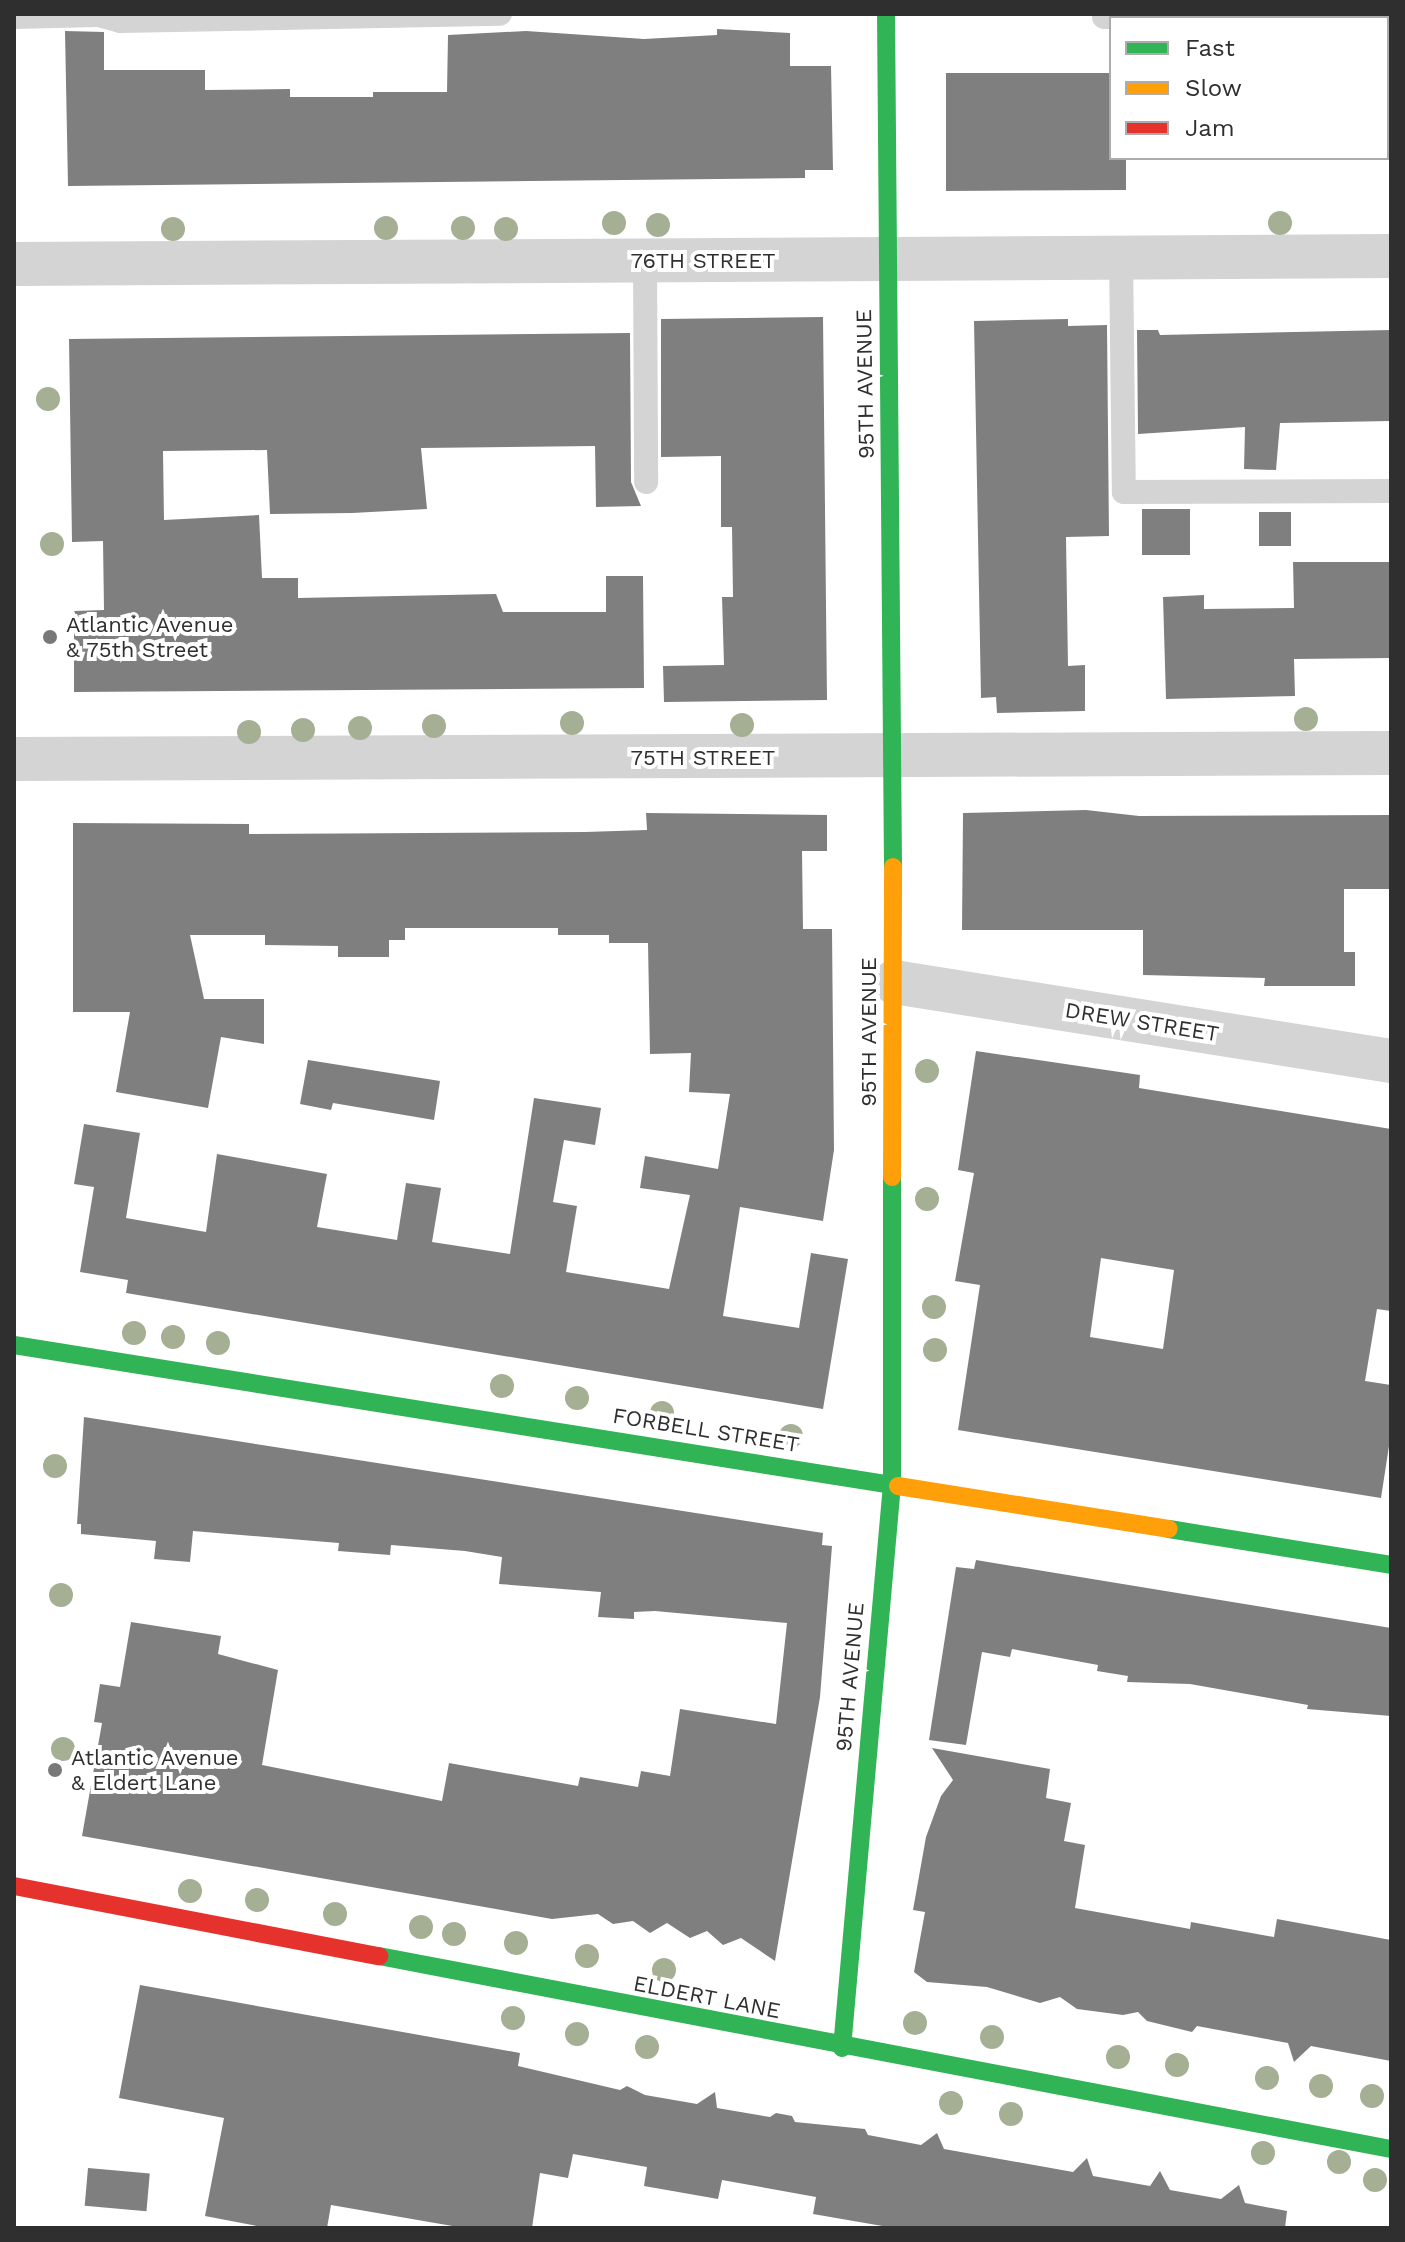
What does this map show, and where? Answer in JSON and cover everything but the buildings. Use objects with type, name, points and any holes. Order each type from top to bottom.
[{"type":"street","name":"95TH AVENUE","points":[[842,2048],[892,1484],[894,982],[886,14]]},
{"type":"street","name":"76TH STREET","points":[[14,264],[1391,256]]},
{"type":"street","name":"75TH STREET","points":[[14,759],[892,758],[1391,753]]},
{"type":"street","name":"DREW STREET","points":[[894,982],[1391,1061]]},
{"type":"street","name":"FORBELL STREET","points":[[14,1345],[1391,1565]]},
{"type":"street","name":"ELDERT LANE","points":[[14,1886],[842,2048],[1391,2149]]},
{"type":"lane","points":[[14,17],[98,15],[121,21],[500,14]]},
{"type":"lane","points":[[1248,16],[1391,15]]},
{"type":"lane","points":[[1104,17],[1109,17]]},
{"type":"lane","points":[[1121,258],[1124,492],[1391,491]]},
{"type":"lane","points":[[645,261],[646,482]]},
{"type":"traffic: fast","points":[[886,14],[893,867]]},
{"type":"traffic: fast","points":[[842,2048],[892,1484],[892,1177]]},
{"type":"traffic: fast","points":[[14,1345],[898,1486]]},
{"type":"traffic: fast","points":[[1169,1529],[1391,1565]]},
{"type":"traffic: fast","points":[[379,1956],[1391,2149]]},
{"type":"traffic: slow","points":[[892,1177],[893,867]]},
{"type":"traffic: slow","points":[[898,1486],[1169,1529]]},
{"type":"traffic: jam","points":[[14,1886],[379,1956]]},
{"type":"place","name":"Atlantic Avenue & 75th Street","points":[[50,637]]},
{"type":"place","name":"Atlantic Avenue & Eldert Lane","points":[[55,1770]]}]
